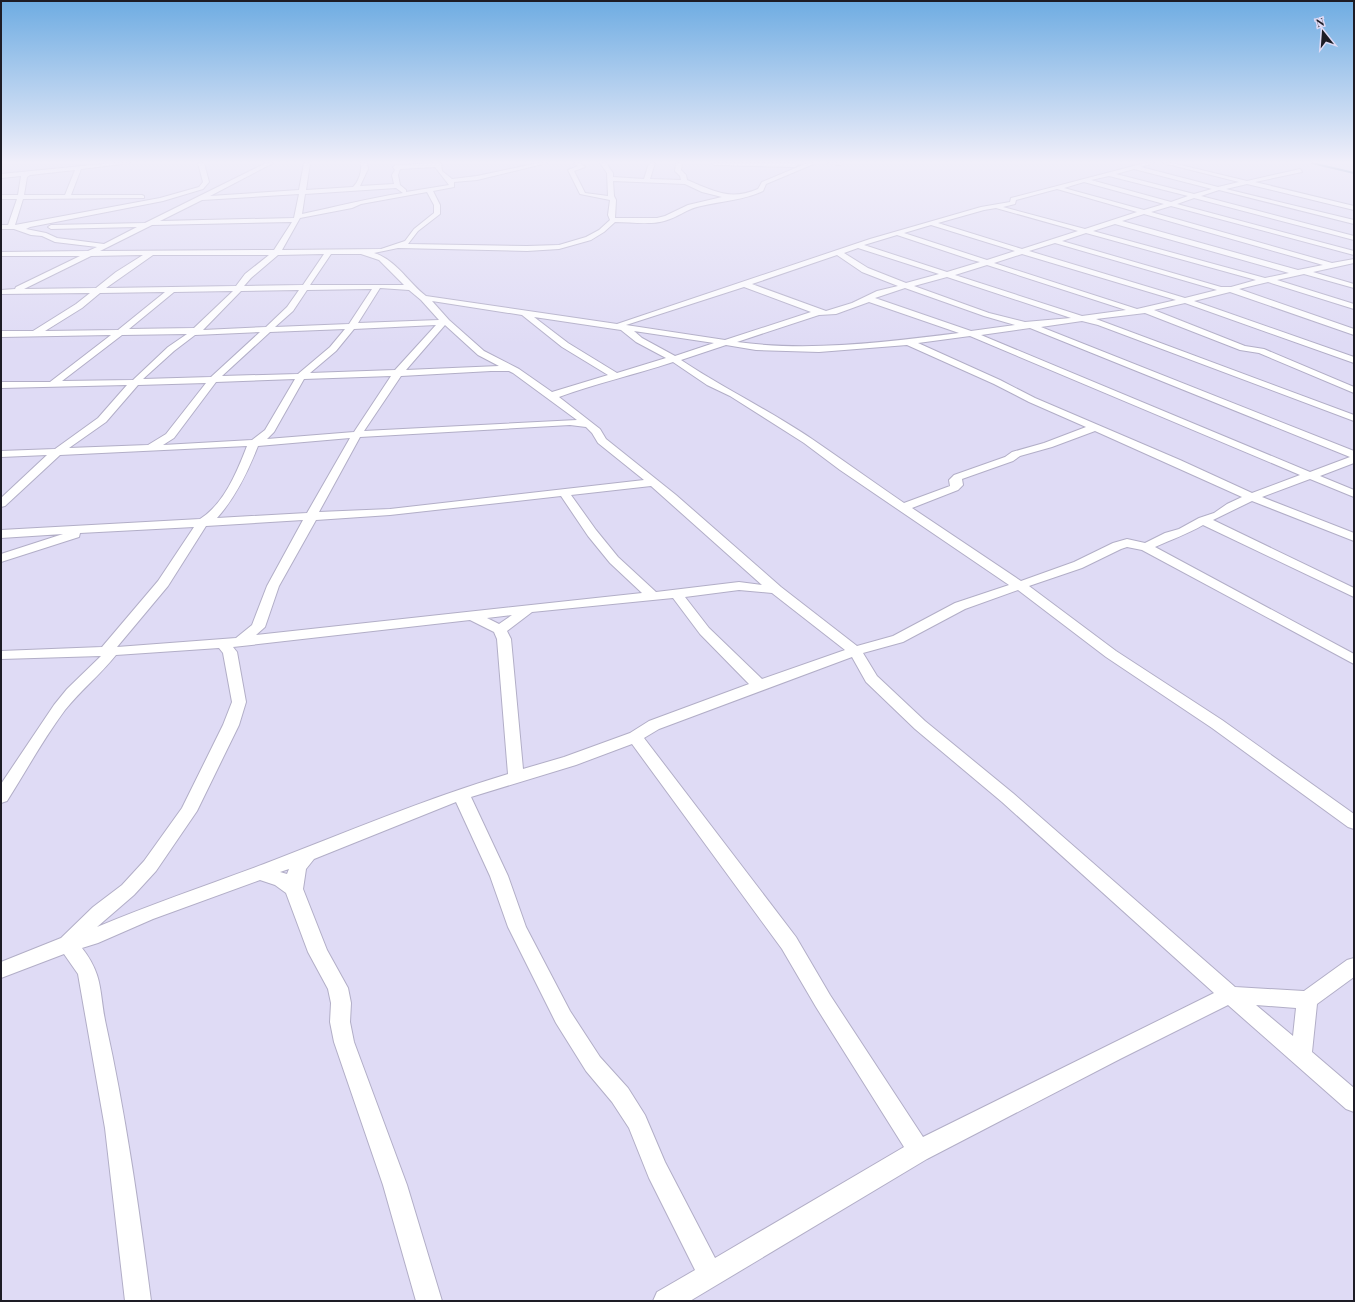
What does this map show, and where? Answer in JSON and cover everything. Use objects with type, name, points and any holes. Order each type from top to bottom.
[{"type":"street","points":[[2,228],[28,224]]},
{"type":"street","points":[[1,298],[18,291],[147,224]]},
{"type":"street","points":[[16,226],[154,224]]},
{"type":"street","points":[[1,504],[57,452],[102,420],[135,382],[171,349],[196,331],[239,289],[248,276],[277,252],[294,224]]},
{"type":"street","points":[[382,258],[396,247],[407,242],[416,230],[424,224]]},
{"type":"street","points":[[1,254],[146,255],[361,252],[396,247],[542,249],[587,239],[597,234],[609,224]]},
{"type":"street","points":[[620,326],[857,245],[928,224]]},
{"type":"street","points":[[933,224],[1232,315],[1354,360]]},
{"type":"street","points":[[1059,224],[1266,280],[1354,307]]},
{"type":"street","points":[[744,284],[819,312],[833,312],[880,293],[948,274],[1111,224]]},
{"type":"street","points":[[1123,224],[1354,286]]},
{"type":"street","points":[[1183,224],[1330,265]]},
{"type":"street","points":[[1246,224],[1354,253]]},
{"type":"street","points":[[1300,224],[1354,238]]},
{"type":"street","points":[[16,226],[31,233],[44,234],[55,240],[105,246]]},
{"type":"street","points":[[898,233],[1142,311],[1243,348],[1261,351],[1354,390]]},
{"type":"street","points":[[1055,241],[1176,277],[1221,289],[1230,289],[1354,332]]},
{"type":"street","points":[[857,245],[1080,318],[1092,320],[1353,417]]},
{"type":"street","points":[[150,448],[170,436],[214,379],[263,331],[290,309],[306,288],[329,252]]},
{"type":"street","points":[[361,252],[382,258],[411,288],[424,298],[444,322],[481,353],[516,371],[578,415],[590,425],[602,441],[702,522],[776,590],[855,651],[870,679],[920,725],[1008,798],[1230,996],[1354,1102]]},
{"type":"street","points":[[838,252],[865,270],[974,310],[1022,325],[1032,326],[1354,455]]},
{"type":"street","points":[[34,334],[100,290],[146,255]]},
{"type":"street","points":[[424,298],[756,347],[798,350],[908,342],[1032,326],[1080,318],[1142,311],[1188,301],[1266,280],[1354,261]]},
{"type":"street","points":[[1345,262],[1354,265]]},
{"type":"street","points":[[1,292],[378,286],[411,288]]},
{"type":"street","points":[[1,798],[59,708],[72,692],[100,666],[111,652],[109,648],[163,583],[202,523],[213,516],[222,506],[244,468],[254,443],[270,432],[302,375],[333,349],[352,326],[378,286]]},
{"type":"street","points":[[52,385],[171,290]]},
{"type":"street","points":[[869,298],[969,333],[1354,494]]},
{"type":"street","points":[[522,312],[565,345],[617,376]]},
{"type":"street","points":[[550,396],[582,385],[674,359],[819,312]]},
{"type":"street","points":[[1,334],[121,331],[263,331],[444,322]]},
{"type":"street","points":[[261,633],[273,586],[356,436],[398,373],[444,322]]},
{"type":"street","points":[[620,326],[639,340],[674,359],[710,383],[733,394],[770,416],[904,507],[927,525],[1020,586],[1111,654],[1217,724],[1354,823]]},
{"type":"street","points":[[908,342],[991,378],[1032,400],[1253,497],[1354,537]]},
{"type":"street","points":[[1,385],[52,385],[302,375],[398,373],[491,368],[516,371]]},
{"type":"street","points":[[557,423],[578,415]]},
{"type":"street","points":[[1,454],[254,443],[356,436],[411,430],[570,422],[590,425]]},
{"type":"street","points":[[904,507],[954,488],[957,485],[955,480],[958,477],[1009,459],[1016,454],[1048,445],[1095,427]]},
{"type":"street","points":[[1146,547],[1169,536],[1183,532],[1203,520],[1218,515],[1231,506],[1308,475],[1354,459]]},
{"type":"street","points":[[1,534],[433,508],[653,482]]},
{"type":"street","points":[[564,492],[614,560],[652,595]]},
{"type":"street","points":[[1203,520],[1354,593]]},
{"type":"street","points":[[1,558],[92,528]]},
{"type":"street","points":[[1,970],[68,944],[91,938],[146,914],[307,855],[461,794],[570,761],[636,737],[654,724],[855,651],[898,639],[960,606],[1078,565],[1117,546],[1127,543],[1146,547],[1354,660]]},
{"type":"street","points":[[739,586],[758,573]]},
{"type":"street","points":[[1,655],[88,653],[231,646],[261,633],[473,616],[739,586],[776,590]]},
{"type":"street","points":[[677,594],[683,605],[706,632],[759,685]]},
{"type":"street","points":[[500,630],[529,609]]},
{"type":"street","points":[[473,616],[500,630],[504,639],[516,777]]},
{"type":"street","points":[[68,944],[100,912],[128,890],[150,866],[189,811],[232,725],[239,702],[231,646]]},
{"type":"street","points":[[88,653],[100,666]]},
{"type":"street","points":[[636,737],[789,943],[823,1001],[919,1152]]},
{"type":"street","points":[[461,794],[499,876],[517,927],[563,1016],[593,1064],[620,1095],[637,1122],[657,1170],[711,1275]]},
{"type":"street","points":[[294,889],[298,867],[307,855]]},
{"type":"street","points":[[259,873],[276,876],[286,881],[294,889],[318,952],[338,988],[341,1003],[340,1022],[344,1042],[395,1185],[429,1301]]},
{"type":"street","points":[[68,944],[82,962],[89,975],[94,1018],[115,1120],[138,1301]]},
{"type":"street","points":[[666,1301],[919,1152],[1113,1052],[1230,996],[1307,1000],[1354,966]]},
{"type":"street","points":[[1301,1056],[1307,1000]]}]
